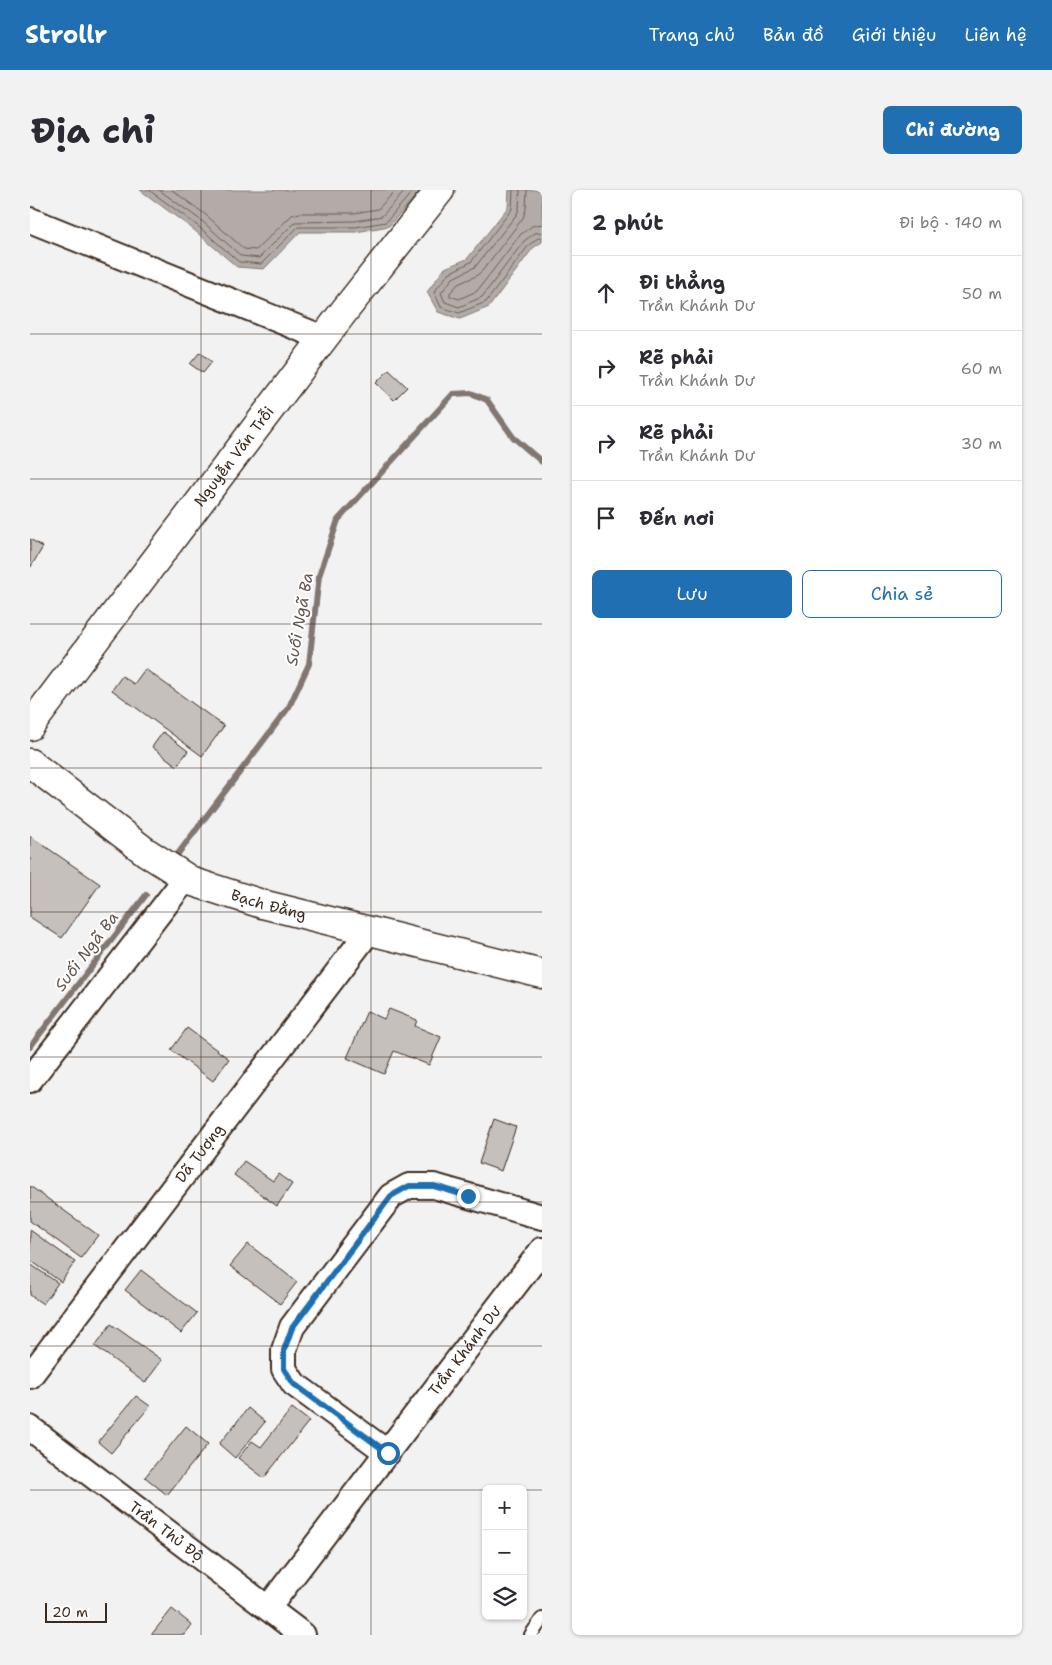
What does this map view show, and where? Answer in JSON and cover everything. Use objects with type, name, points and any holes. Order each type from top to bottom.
[{"type":"street","name":"Nguyễn Văn Trỗi","points":[[30,726],[323,338],[440,190]]},
{"type":"street","points":[[30,220],[323,338]]},
{"type":"street","name":"Bạch Đằng","points":[[30,763],[146,852],[193,882],[262,904],[542,974]]},
{"type":"street","points":[[30,1080],[186,878]]},
{"type":"street","name":"Dã Tượng","points":[[30,1376],[369,931]]},
{"type":"street","points":[[388,1453],[294,1384],[284,1369],[284,1350],[292,1328],[391,1196],[409,1186],[434,1186],[542,1218]]},
{"type":"street","name":"Trần Khánh Dư","points":[[268,1608],[542,1250]]},
{"type":"street","name":"Trần Thủ Độ","points":[[30,1428],[304,1635]]},
{"type":"lane","points":[[530,1635],[542,1620]]},
{"type":"water","points":[[140,190],[421,190],[389,226],[356,232],[300,232],[264,269],[237,267],[194,230]]},
{"type":"water","points":[[509,190],[542,190],[542,242],[533,248],[489,307],[460,319],[438,312],[427,292],[445,268],[467,259],[508,207]]},
{"type":"building","points":[[200,352],[212,362],[203,373],[190,364]]},
{"type":"building","points":[[389,370],[407,387],[394,400],[376,383]]},
{"type":"building","points":[[30,539],[43,547],[30,568]]},
{"type":"building","points":[[145,669],[224,726],[202,756],[112,690],[122,676],[134,684]]},
{"type":"building","points":[[163,732],[188,751],[177,766],[152,747]]},
{"type":"building","points":[[30,836],[100,884],[62,938],[30,917]]},
{"type":"building","points":[[389,1009],[417,1020],[415,1026],[441,1037],[429,1065],[394,1051],[384,1074],[347,1058],[367,1011],[384,1019]]},
{"type":"building","points":[[187,1028],[229,1059],[213,1081],[171,1050]]},
{"type":"building","points":[[494,1119],[516,1127],[501,1171],[479,1163]]},
{"type":"building","points":[[244,1161],[273,1181],[278,1174],[292,1184],[277,1206],[234,1175]]},
{"type":"building","points":[[30,1186],[98,1235],[81,1258],[30,1221]]},
{"type":"building","points":[[30,1230],[75,1262],[61,1282],[30,1260]]},
{"type":"building","points":[[248,1244],[297,1282],[280,1304],[230,1266]]},
{"type":"building","points":[[30,1264],[58,1283],[43,1304],[30,1295]]},
{"type":"building","points":[[141,1270],[197,1313],[181,1333],[125,1290]]},
{"type":"building","points":[[111,1324],[162,1360],[145,1383],[95,1346]]},
{"type":"building","points":[[136,1396],[150,1406],[111,1453],[98,1442]]},
{"type":"building","points":[[248,1408],[265,1422],[235,1458],[219,1444]]},
{"type":"building","points":[[292,1408],[309,1421],[264,1478],[238,1458],[252,1441],[261,1447]]},
{"type":"building","points":[[186,1426],[208,1444],[167,1495],[145,1477]]},
{"type":"building","points":[[172,1609],[192,1625],[184,1635],[151,1635]]},
{"type":"waterway","name":"Suối Ngã Ba","points":[[177,855],[289,707],[309,664],[319,576],[338,520],[453,394],[471,393],[487,400],[513,437],[542,462]]},
{"type":"waterway","name":"Suối Ngã Ba","points":[[30,1047],[146,895]]},
{"type":"route","points":[[388,1453],[294,1384],[284,1369],[284,1350],[292,1328],[391,1196],[409,1186],[434,1186],[468,1196]]}]
